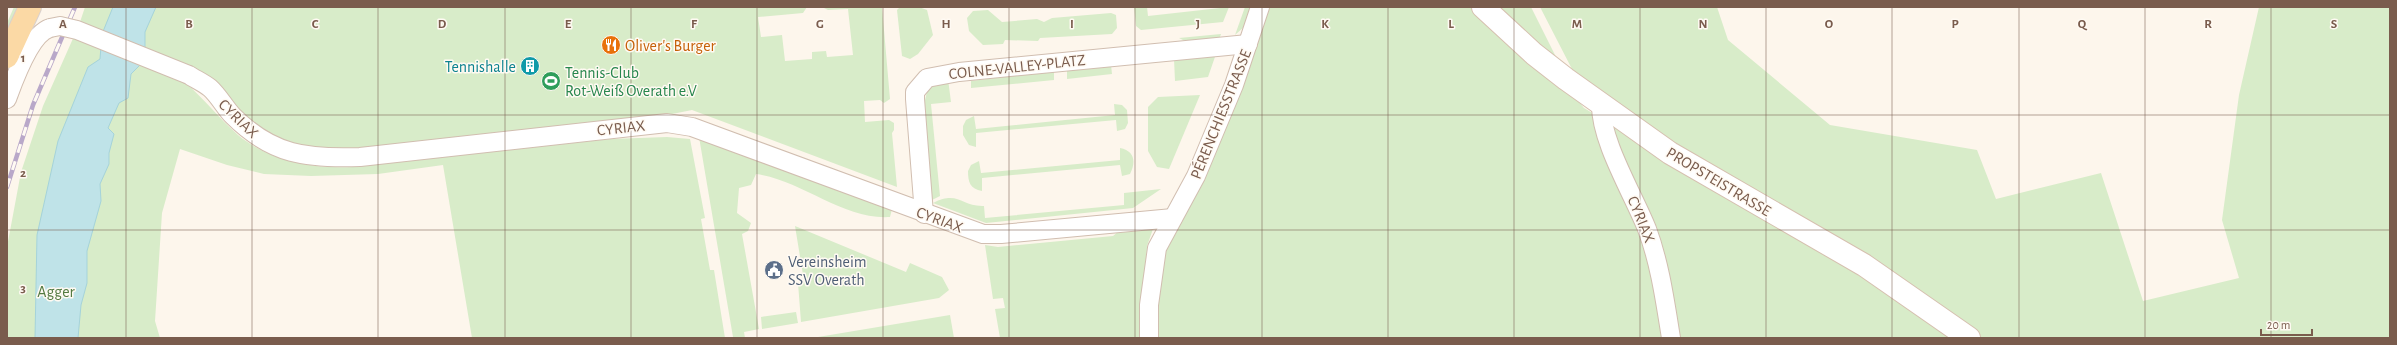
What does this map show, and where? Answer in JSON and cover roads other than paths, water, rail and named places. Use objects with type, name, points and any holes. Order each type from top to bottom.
[{"type":"main road","points":[[7,57],[30,7]]},
{"type":"street","name":"PÉRENCHIESSTRASSE","points":[[1173,218],[1196,176],[1248,44],[1260,7]]},
{"type":"street","name":"PROPSTEISTRASSE","points":[[1483,7],[1534,54],[1670,153],[1864,265],[1969,338]]},
{"type":"street","name":"CYRIAX","points":[[7,99],[35,38],[44,30],[60,26],[77,30],[188,75],[210,87],[227,110],[248,132],[261,141],[299,155],[322,158],[360,157],[436,147],[668,123],[692,127],[924,214],[983,234],[1000,234],[1173,218]]},
{"type":"street","name":"COLNE-VALLEY-PLATZ","points":[[924,214],[915,92],[927,78],[937,74],[1248,44]]},
{"type":"street","name":"CYRIAX","points":[[1601,104],[1601,113],[1614,154],[1647,228],[1658,262],[1671,338]]},
{"type":"street","points":[[1149,338],[1149,305],[1157,248],[1173,218]]},
{"type":"water","points":[[113,7],[156,7],[145,32],[145,52],[141,64],[131,74],[128,98],[119,103],[108,128],[114,134],[109,153],[109,164],[100,184],[101,201],[87,251],[87,283],[81,305],[78,338],[35,338],[37,235],[58,141],[88,67],[100,59],[102,34]]},
{"type":"railway","points":[[7,187],[33,105],[75,7]]},
{"type":"place","name":"Oliver's Burger","points":[[611,45]]},
{"type":"place","name":"Tennishalle","points":[[530,66]]},
{"type":"place","name":"Tennis-Club Rot-Weiß Overath e.V","points":[[551,81]]},
{"type":"place","name":"Vereinsheim SSV Overath","points":[[774,270]]},
{"type":"park label","name":"Agger","points":[[56,291]]}]
